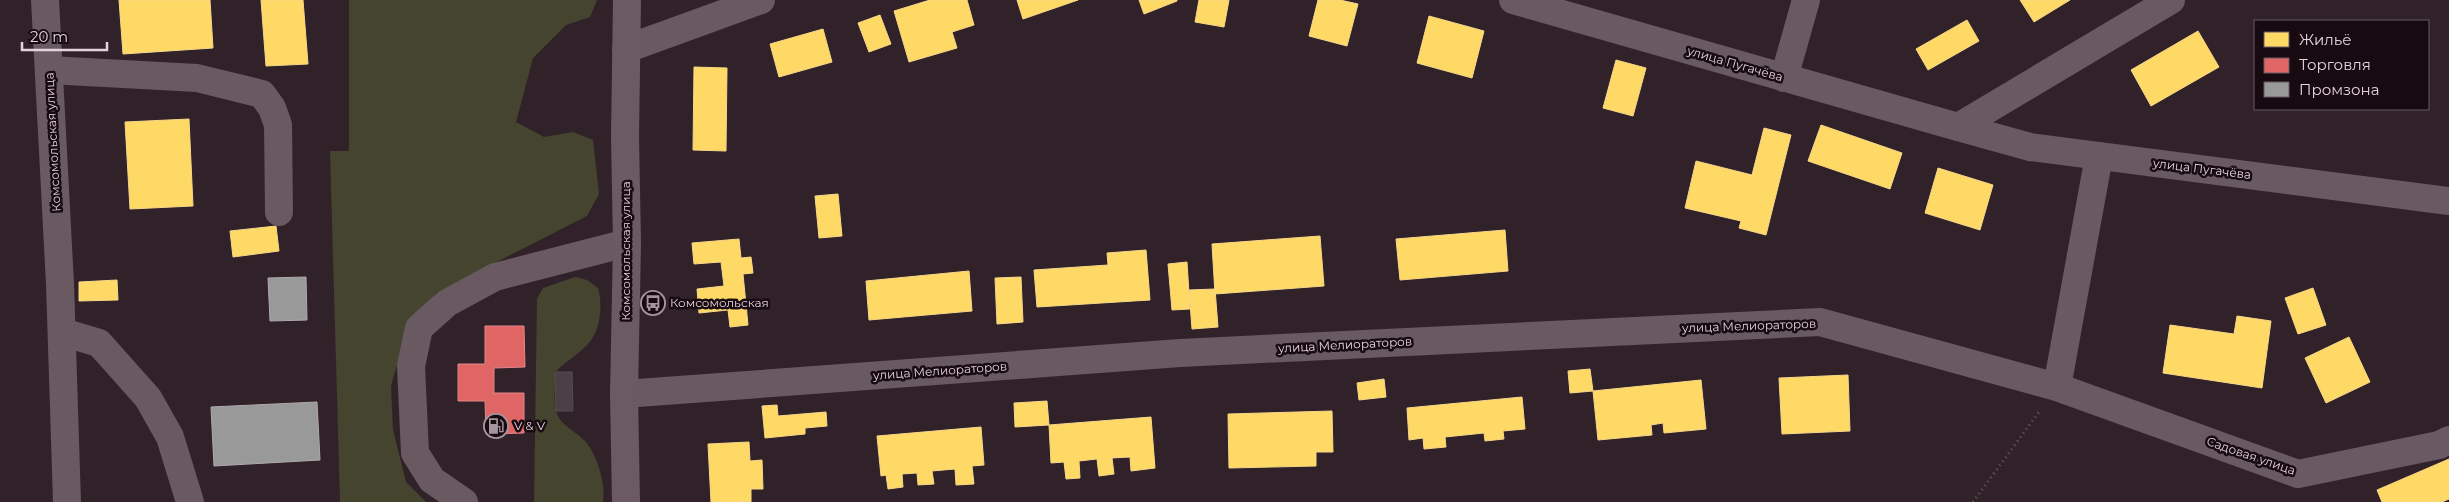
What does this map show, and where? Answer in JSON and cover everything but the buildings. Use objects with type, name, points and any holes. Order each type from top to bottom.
[{"type":"main road","name":"Комсомольская улица","points":[[626,502],[624,394],[627,243],[627,0]]},
{"type":"street","name":"Комсомольская улица","points":[[45,0],[60,284],[68,502]]},
{"type":"street","points":[[626,49],[761,0]]},
{"type":"street","name":"улица Пугачёва","points":[[1513,0],[2030,147],[2449,201]]},
{"type":"street","points":[[1784,78],[1806,0]]},
{"type":"street","points":[[1958,127],[2172,0]]},
{"type":"street","points":[[49,70],[197,78],[262,94],[272,108],[278,125],[280,212]]},
{"type":"street","points":[[2058,387],[2099,156]]},
{"type":"street","points":[[464,502],[432,480],[415,453],[411,366],[419,328],[447,303],[495,277],[627,243]]},
{"type":"street","name":"улица Мелиораторов","points":[[624,394],[1180,353],[1820,322],[2058,387]]},
{"type":"street","points":[[62,332],[99,343],[148,398],[170,437],[190,502]]},
{"type":"street","name":"Садовая улица","points":[[2058,387],[2298,474],[2439,445],[2449,440]]},
{"type":"path","points":[[1973,502],[2058,387]]},
{"type":"shaded area","points":[[349,0],[597,0],[590,17],[566,25],[533,58],[516,122],[544,137],[573,132],[593,140],[599,194],[587,216],[436,293],[405,336],[391,386],[393,430],[406,482],[426,502],[340,502],[330,151],[349,151]]},
{"type":"shaded area","points":[[575,277],[587,280],[598,288],[600,295],[599,319],[590,341],[555,372],[555,406],[558,416],[564,424],[585,441],[597,462],[602,479],[603,502],[534,502],[537,299],[543,288]]},
{"type":"place","name":"Комсомольская","points":[[653,303]]},
{"type":"place","name":"V & V","points":[[496,426]]}]
